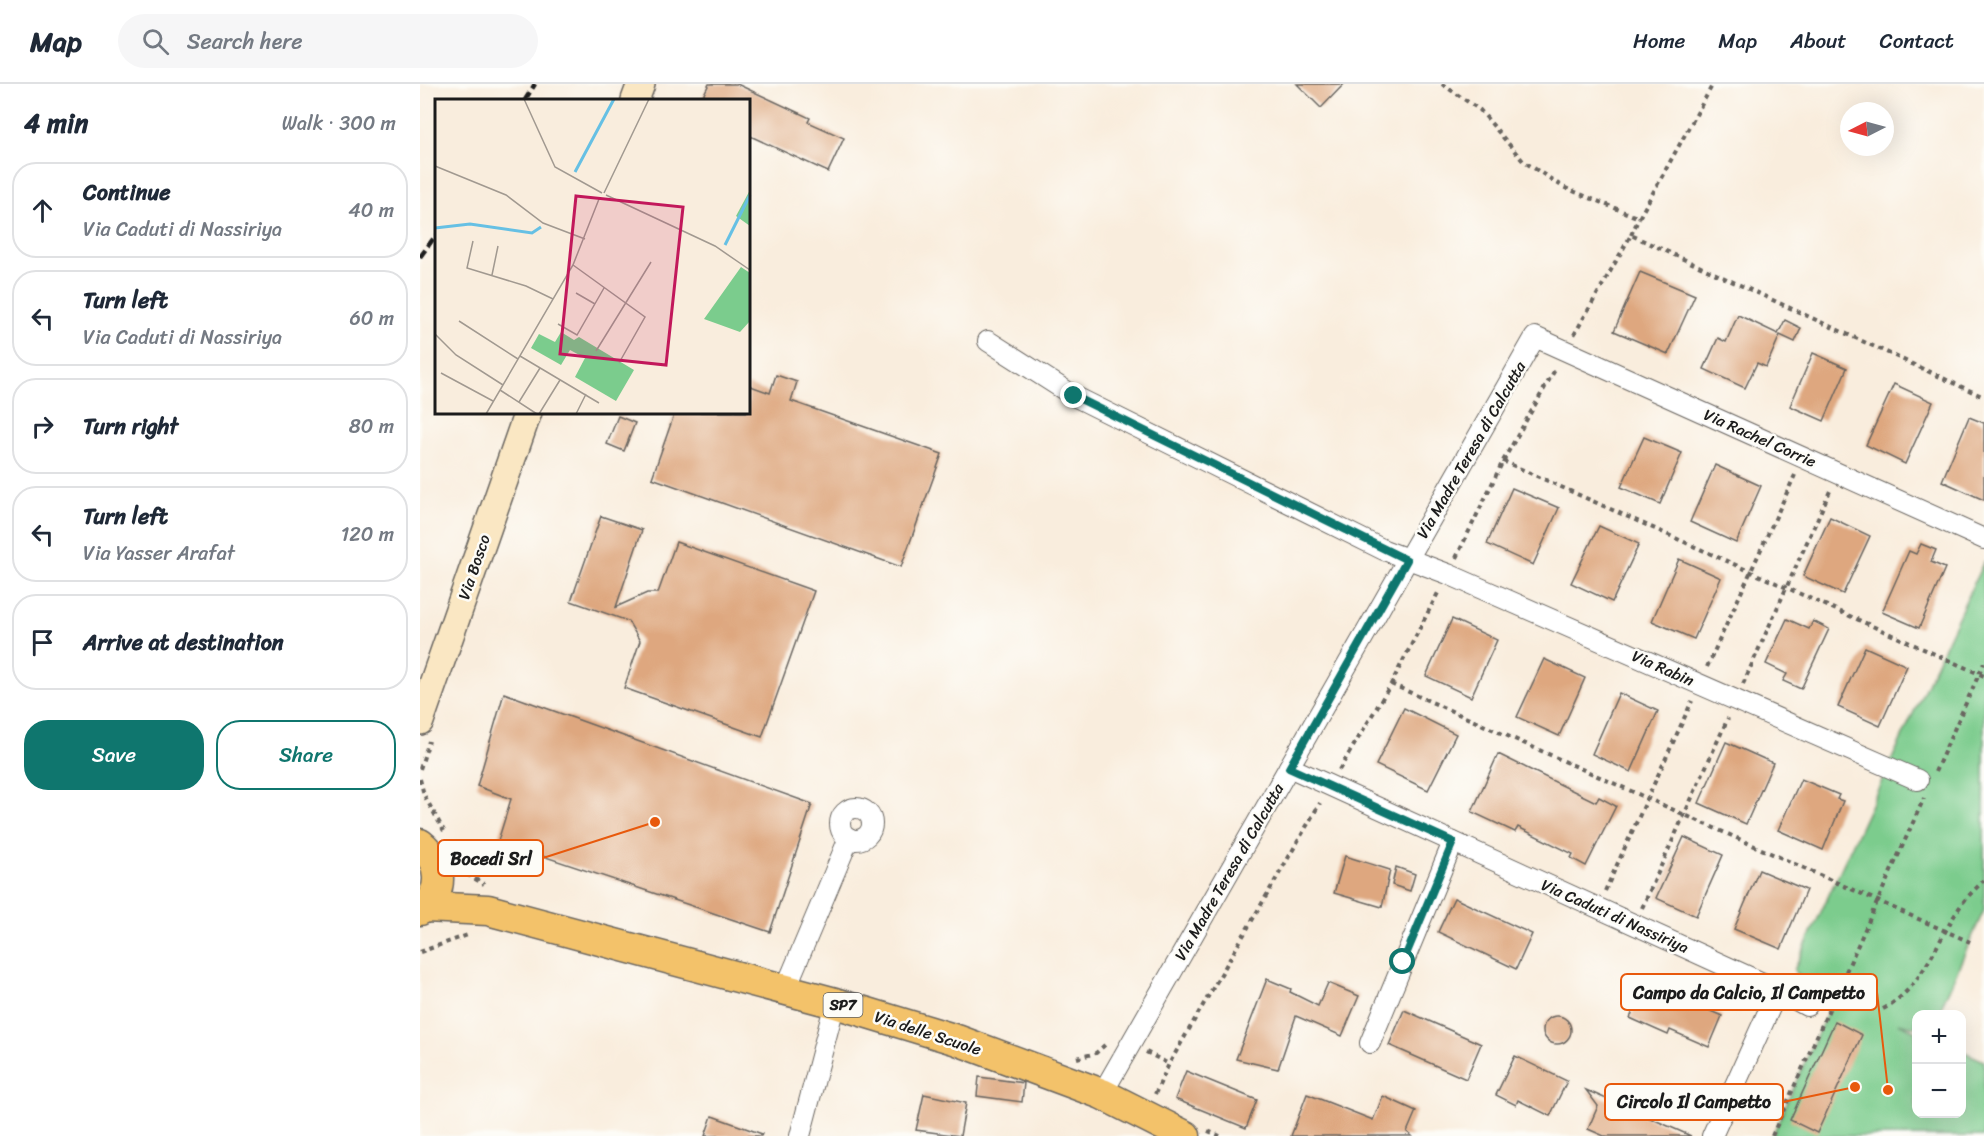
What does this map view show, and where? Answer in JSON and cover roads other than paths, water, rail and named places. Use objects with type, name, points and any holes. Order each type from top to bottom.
[{"type":"main road","points":[[635,99],[641,84]]},
{"type":"main road","name":"Via Bosco","points":[[420,721],[527,414]]},
{"type":"main road","points":[[422,908],[438,887],[439,874],[426,847]]},
{"type":"main road","name":"Via delle Scuole","points":[[426,847],[488,910]]},
{"type":"main road","name":"Via delle Scuole","points":[[422,908],[488,910],[835,1003],[957,1040],[1102,1094],[1185,1136]]},
{"type":"street","name":"Via Rachel Corrie","points":[[1535,337],[1984,539]]},
{"type":"street","name":"Via Madre Teresa di Calcutta","points":[[1102,1094],[1535,337]]},
{"type":"street","name":"Via Rabin","points":[[988,340],[1074,396],[1407,560],[1448,574],[1926,783]]},
{"type":"street","name":"Via Caduti di Nassiriya","points":[[1289,768],[1778,990],[1807,1006]]},
{"type":"street","points":[[785,990],[849,838]]},
{"type":"street","points":[[1370,1043],[1453,842]]},
{"type":"street","points":[[1712,1136],[1778,990]]},
{"type":"street","points":[[801,1136],[835,1003]]},
{"type":"railway","points":[[526,99],[535,84]]},
{"type":"railway","points":[[420,257],[435,236]]},
{"type":"place","name":"Bocedi Srl","points":[[655,822]]},
{"type":"place","name":"Circolo Il Campetto","points":[[1855,1087]]},
{"type":"place","name":"Campo da Calcio, Il Campetto","points":[[1888,1090]]}]
